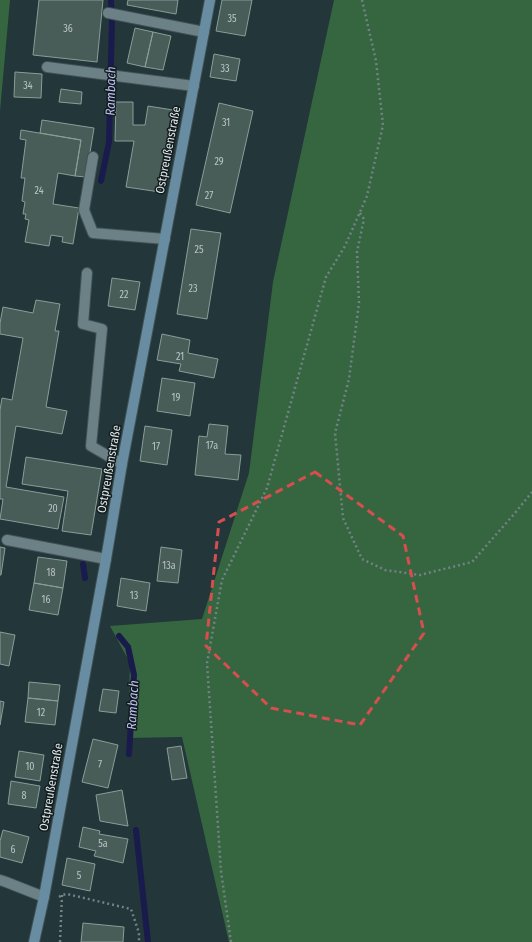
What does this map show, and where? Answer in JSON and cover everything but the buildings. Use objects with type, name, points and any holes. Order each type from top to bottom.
[{"type":"main road","name":"Ostpreußenstraße","points":[[34,942],[44,897],[122,464],[210,0]]},
{"type":"lane","points":[[112,14],[204,32]]},
{"type":"lane","points":[[46,67],[194,86]]},
{"type":"lane","points":[[93,158],[84,210],[93,233],[165,239]]},
{"type":"lane","points":[[87,273],[83,324],[102,329],[91,446],[122,464]]},
{"type":"lane","points":[[7,540],[106,559]]},
{"type":"lane","points":[[0,880],[44,897]]},
{"type":"path","points":[[231,942],[221,871],[207,662],[222,580],[267,488],[326,277],[345,246],[367,196],[383,125],[376,61],[362,0]]},
{"type":"path","points":[[360,213],[364,219],[357,252],[359,303],[349,380],[335,433],[343,518],[362,559],[385,570],[420,576],[472,562],[532,492]]},
{"type":"path","points":[[60,942],[62,895],[66,894],[131,909],[139,933],[139,942]]},
{"type":"highlighted area","points":[[315,472],[403,536],[424,633],[360,725],[271,708],[206,646],[219,522]]},
{"type":"green space","points":[[0,0],[10,0],[0,111]]},
{"type":"green space","points":[[334,0],[532,0],[532,942],[229,942],[182,737],[128,738],[130,663],[110,626],[202,619],[249,473],[273,282]]},
{"type":"waterway","name":"Rambach","points":[[101,181],[109,142],[112,21],[111,0]]},
{"type":"waterway","name":"Rambach","points":[[83,564],[85,578]]},
{"type":"waterway","name":"Rambach","points":[[119,636],[128,647],[134,675],[129,754]]},
{"type":"waterway","name":"Rambach","points":[[136,830],[148,942]]}]
